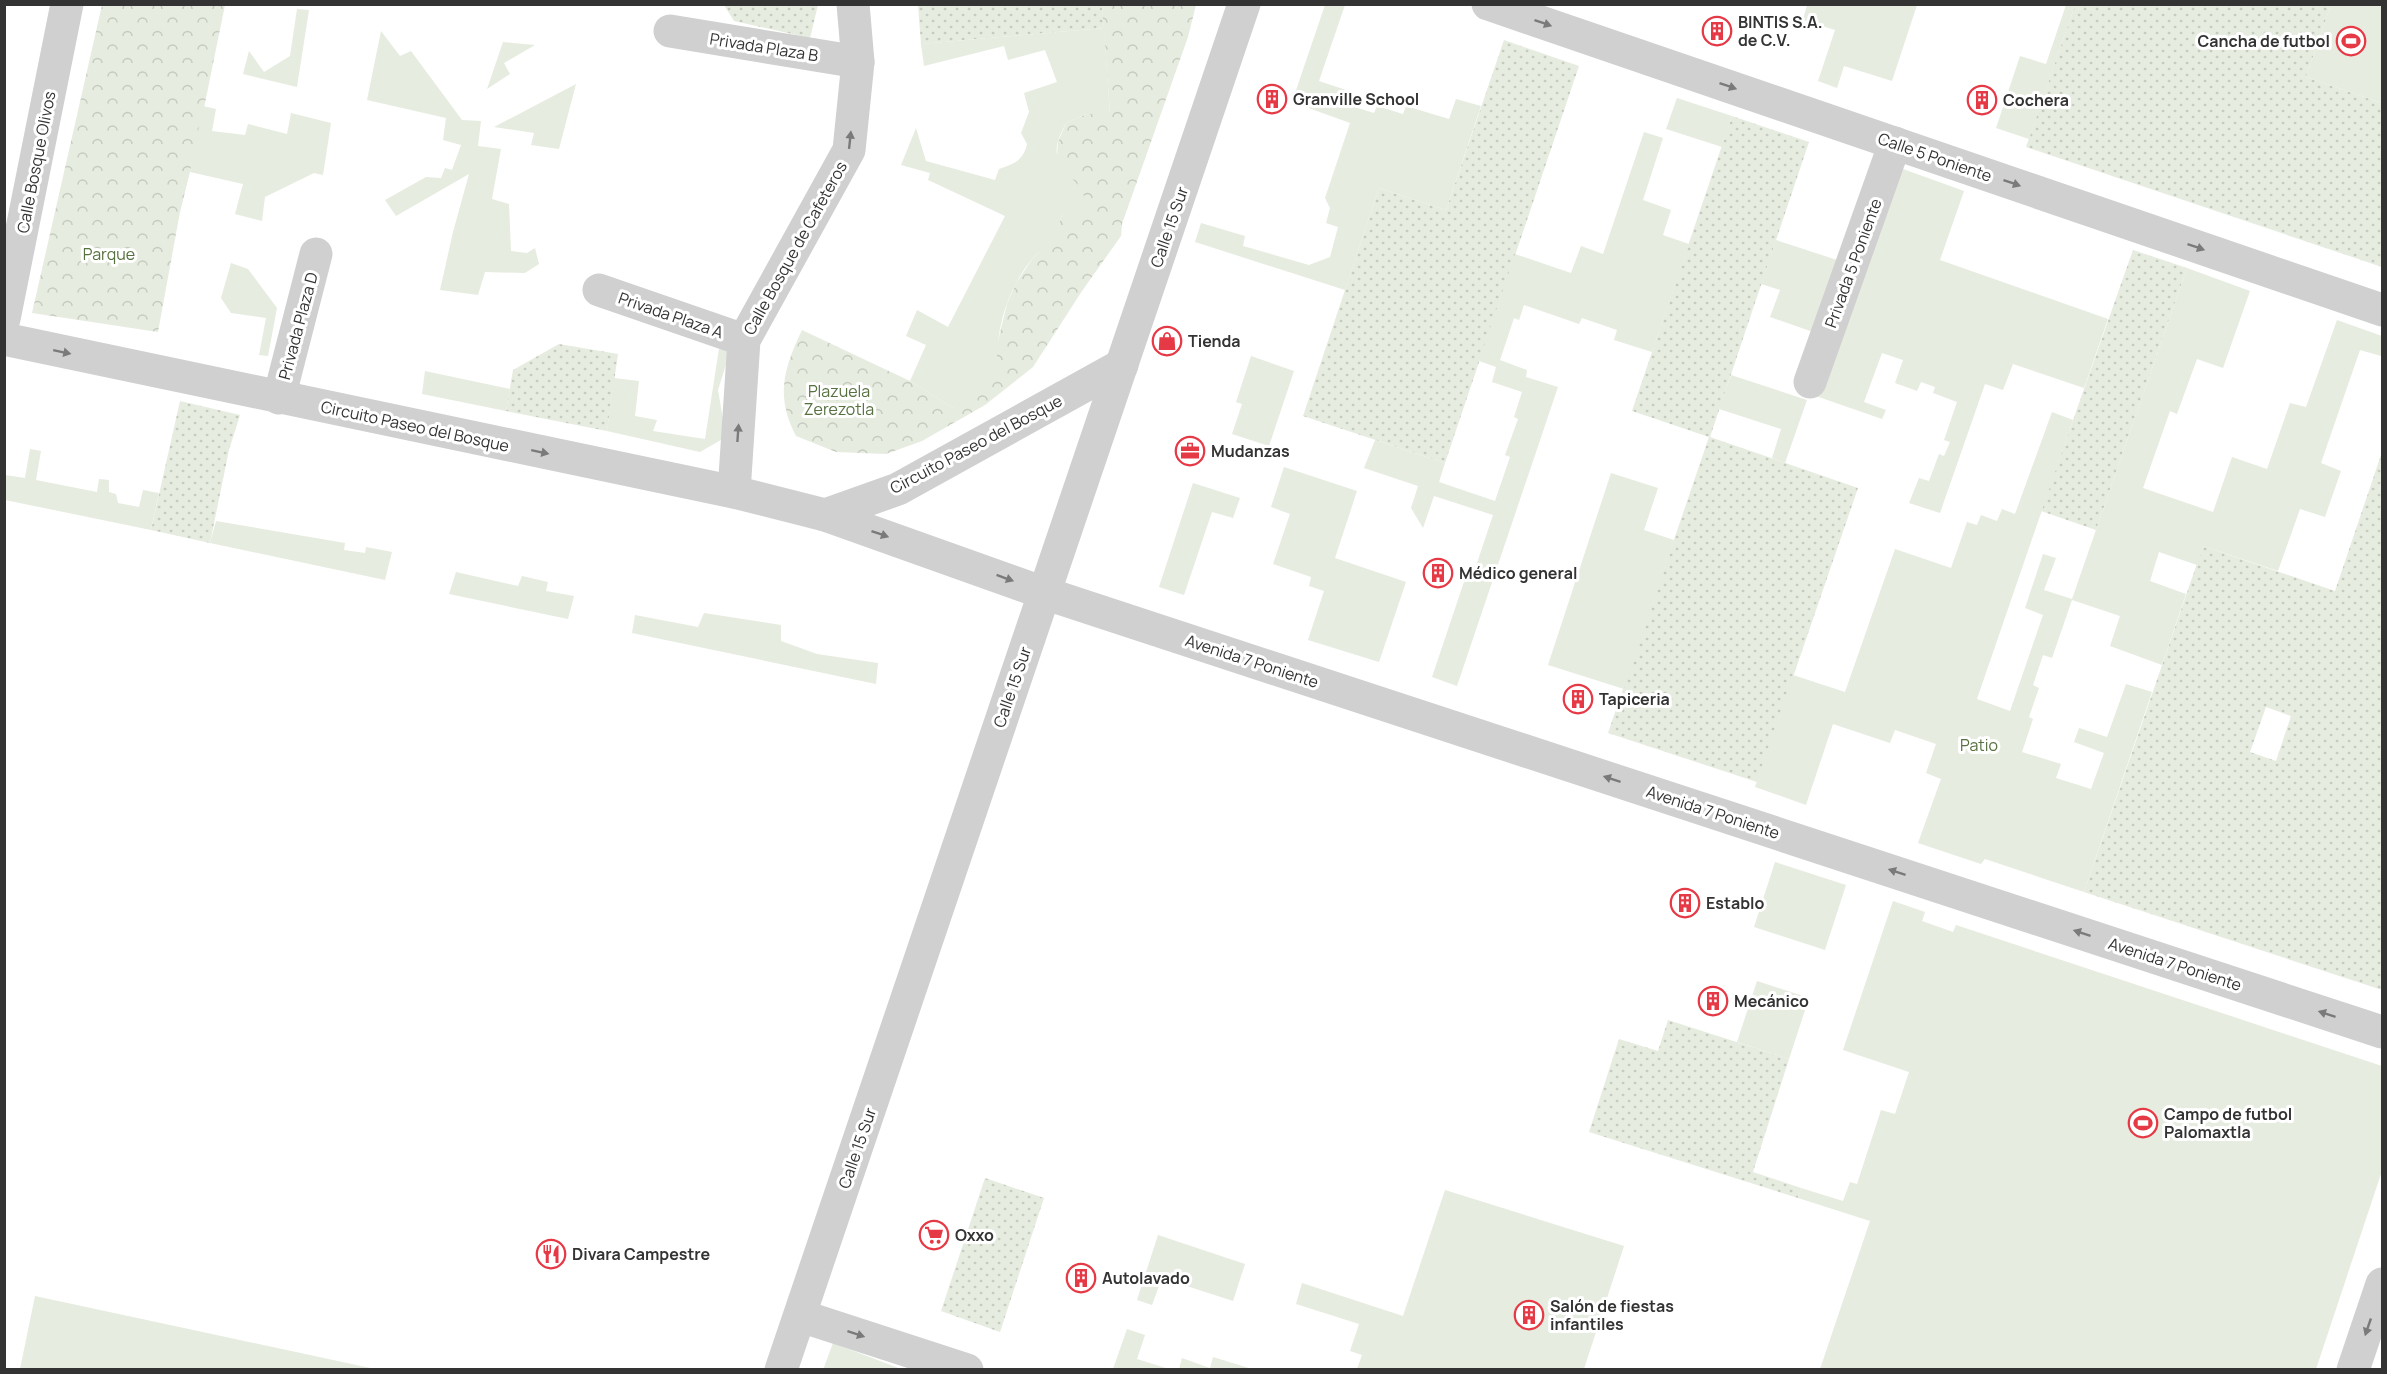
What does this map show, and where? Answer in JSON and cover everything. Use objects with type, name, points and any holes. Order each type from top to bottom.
[{"type":"street","name":"Calle Bosque Olivos","points":[[4,319],[67,4]]},
{"type":"street","name":"Calle Bosque de Cafeteros","points":[[734,492],[744,340],[849,150],[858,62],[853,4]]},
{"type":"street","name":"Calle 15 Sur","points":[[781,1370],[1244,4]]},
{"type":"street","name":"Calle 5 Poniente","points":[[1488,4],[2382,310]]},
{"type":"street","name":"Privada Plaza B","points":[[670,31],[858,62]]},
{"type":"street","name":"Privada 5 Poniente","points":[[1810,382],[1895,143]]},
{"type":"street","name":"Privada Plaza D","points":[[279,398],[316,254]]},
{"type":"street","name":"Privada Plaza A","points":[[598,290],[744,340]]},
{"type":"street","name":"Circuito Paseo del Bosque","points":[[4,339],[734,492],[825,515],[1044,593]]},
{"type":"street","name":"Circuito Paseo del Bosque","points":[[825,515],[898,489],[1122,365]]},
{"type":"street","name":"Avenida 7 Poniente","points":[[1044,593],[2382,1032]]},
{"type":"street","points":[[2353,1370],[2382,1284]]},
{"type":"street","points":[[801,1316],[967,1370]]},
{"type":"green space","name":"Parque","points":[[102,5],[225,5],[195,152],[180,212],[158,332],[32,313]]},
{"type":"green space","points":[[724,5],[818,5],[810,38],[734,21]]},
{"type":"green space","points":[[918,5],[1102,5],[1104,28],[921,44]]},
{"type":"green space","name":"Plazuela Zerezotla","points":[[1102,5],[1196,5],[1188,37],[1122,224],[1121,236],[1033,367],[985,405],[922,441],[886,454],[836,452],[796,436],[789,422],[784,382],[802,330],[910,381],[953,408],[996,361],[996,349],[1007,304],[1016,283],[1033,258],[1050,243],[1063,213],[1057,156],[1058,142],[1066,123],[1087,114],[1110,113]]},
{"type":"green space","points":[[1325,5],[1345,5],[1319,81],[1349,91],[1345,104],[1374,113],[1377,106],[1403,114],[1406,106],[1449,119],[1456,99],[1481,106],[1446,210],[1379,188],[1345,290],[1195,242],[1201,223],[1245,236],[1243,246],[1309,265],[1330,257],[1338,227],[1326,223],[1330,208],[1325,198],[1350,123],[1292,102]]},
{"type":"green space","points":[[1807,5],[1917,5],[1892,81],[1844,66],[1837,88],[1818,81],[1835,30],[1803,20]]},
{"type":"green space","points":[[2066,5],[2075,5],[2029,139],[1996,128],[2020,56],[2046,64]]},
{"type":"green space","points":[[2075,5],[2331,5],[2306,77],[2382,103],[2382,267],[2026,147]]},
{"type":"green space","name":"Cancha de futbol","points":[[2331,5],[2382,5],[2382,103],[2306,77]]},
{"type":"green space","points":[[297,9],[309,10],[297,87],[243,74],[249,51],[264,72],[290,56]]},
{"type":"green space","points":[[1104,28],[1110,114],[1087,114],[1066,123],[1057,147],[1060,163],[1082,192],[1085,200],[1084,208],[1079,218],[1063,213],[1050,243],[1033,258],[1015,285],[999,332],[998,380],[953,408],[910,381],[926,345],[906,336],[917,310],[948,327],[1005,216],[928,180],[930,173],[901,165],[916,128],[926,161],[995,180],[999,169],[1017,161],[1027,144],[1021,133],[1029,112],[1024,93],[1057,82],[1045,50],[1008,60],[1004,46],[924,66],[921,44]]},
{"type":"green space","points":[[381,31],[400,56],[411,51],[462,120],[481,121],[478,146],[501,149],[492,199],[509,204],[511,251],[527,253],[535,248],[539,264],[525,273],[485,272],[478,295],[440,290],[469,174],[396,216],[385,200],[426,177],[441,178],[445,168],[452,170],[461,145],[443,140],[446,118],[367,100]]},
{"type":"green space","points":[[1504,40],[1579,66],[1445,463],[1303,416],[1379,188],[1446,210]]},
{"type":"green space","points":[[503,42],[535,45],[504,63],[510,74],[487,89]]},
{"type":"green space","points":[[576,84],[559,149],[531,145],[534,133],[494,127]]},
{"type":"green space","points":[[1677,98],[1732,116],[1722,147],[1666,129]]},
{"type":"green space","points":[[203,106],[216,109],[212,131],[245,135],[248,124],[287,134],[291,113],[331,123],[323,175],[314,173],[265,197],[262,221],[235,214],[243,184],[190,172]]},
{"type":"green space","points":[[1732,116],[1809,142],[1710,437],[1858,488],[1757,782],[1608,733],[1709,437],[1632,411]]},
{"type":"green space","points":[[1644,132],[1663,138],[1643,200],[1671,210],[1663,235],[1689,244],[1652,352],[1614,340],[1617,330],[1582,318],[1579,324],[1524,305],[1519,320],[1514,318],[1500,360],[1527,370],[1526,377],[1558,387],[1457,686],[1432,677],[1470,564],[1476,566],[1493,515],[1434,496],[1423,528],[1411,508],[1418,486],[1364,468],[1375,440],[1445,463],[1439,482],[1495,501],[1510,457],[1505,455],[1518,419],[1514,417],[1522,392],[1492,382],[1496,367],[1479,361],[1515,254],[1571,273],[1581,246],[1603,254]]},
{"type":"green space","points":[[1892,165],[1964,191],[1940,260],[2108,319],[2084,388],[2013,364],[2003,390],[1985,384],[1940,513],[1909,503],[1919,478],[1929,481],[1939,454],[1944,456],[1950,442],[1944,440],[1957,402],[1933,393],[1935,387],[1921,382],[1917,391],[1895,383],[1903,360],[1882,353],[1864,402],[1886,410],[1882,419],[1810,394]]},
{"type":"green space","points":[[1776,240],[1837,260],[1813,332],[1770,317],[1780,290],[1761,284]]},
{"type":"green space","points":[[2133,250],[2187,268],[2096,530],[2041,511]]},
{"type":"green space","points":[[231,263],[248,269],[277,308],[268,356],[259,355],[266,318],[231,313],[221,298]]},
{"type":"green space","name":"Patio","points":[[2187,268],[2250,291],[2223,368],[2197,359],[2177,414],[2170,411],[2143,488],[2213,512],[2232,457],[2267,469],[2290,403],[2306,407],[2337,320],[2382,336],[2381,356],[2360,350],[2321,463],[2341,471],[2325,517],[2300,509],[2278,571],[2203,546],[2197,565],[2159,552],[2150,581],[2186,594],[2162,665],[2110,646],[2120,616],[2072,600],[2052,658],[2043,655],[2033,685],[2039,688],[2029,717],[2033,719],[2022,752],[2061,764],[2056,778],[2091,789],[2104,753],[2074,742],[2079,728],[2107,737],[2126,684],[2152,692],[2084,892],[1985,859],[1981,864],[1918,843],[1941,779],[1926,773],[1936,744],[1895,730],[1890,743],[1833,724],[1806,805],[1755,787],[1793,675],[1845,692],[1895,549],[1951,568],[1967,522],[1977,525],[1981,515],[1997,521],[2002,509],[2015,514],[2052,412],[2073,420],[1977,699],[2010,711],[2043,615],[2025,608],[2043,554],[2056,558],[2044,590],[2072,599]]},
{"type":"green space","points":[[720,342],[729,355],[718,390],[726,437],[700,452],[607,431],[614,378],[639,381],[635,416],[657,420],[653,431],[705,439]]},
{"type":"green space","points":[[559,344],[618,354],[607,431],[506,411],[513,370]]},
{"type":"green space","points":[[1251,356],[1294,371],[1269,446],[1232,434],[1242,404],[1236,402]]},
{"type":"green space","points":[[425,371],[510,389],[506,411],[422,394]]},
{"type":"green space","points":[[1731,375],[1807,400],[1785,463],[1772,458],[1781,429],[1719,409]]},
{"type":"green space","points":[[180,401],[240,415],[229,450],[210,543],[151,530]]},
{"type":"green space","points":[[30,449],[41,451],[36,480],[97,492],[99,479],[109,480],[109,492],[116,494],[118,503],[139,507],[143,490],[159,493],[151,530],[5,500],[5,475],[25,478]]},
{"type":"green space","points":[[2382,452],[2382,990],[2084,892],[2203,546],[2335,591]],"holes":[[[2266,707],[2291,716],[2276,761],[2250,752]]]},
{"type":"green space","points":[[1284,467],[1357,491],[1335,558],[1406,582],[1379,662],[1308,640],[1324,591],[1309,586],[1311,577],[1273,564],[1290,514],[1271,507]]},
{"type":"green space","points":[[1611,473],[1658,488],[1644,530],[1674,540],[1624,689],[1548,665]]},
{"type":"green space","points":[[1193,483],[1240,498],[1233,518],[1212,512],[1184,595],[1159,587]]},
{"type":"green space","points":[[216,521],[345,543],[344,550],[365,553],[366,547],[392,552],[385,580],[210,543]]},
{"type":"green space","points":[[456,572],[518,586],[522,576],[548,582],[546,591],[574,596],[568,619],[449,594]]},
{"type":"green space","points":[[704,613],[781,625],[781,641],[817,654],[878,663],[876,684],[632,633],[635,615],[698,627]]},
{"type":"green space","points":[[1775,862],[1846,885],[1825,950],[1754,927]]},
{"type":"green space","name":"Campo de futbol Palomaxtla","points":[[1893,901],[1925,912],[1922,921],[1953,932],[1956,925],[2382,1066],[2382,1171],[2316,1369],[1820,1369],[1870,1221],[1798,1198],[1801,1188],[1843,1201],[1850,1182],[1857,1184],[1881,1110],[1895,1114],[1909,1072],[1843,1050]]},
{"type":"green space","points":[[1757,981],[1809,998],[1789,1059],[1737,1042]]},
{"type":"green space","points":[[1668,1020],[1789,1059],[1753,1172],[1801,1188],[1798,1198],[1589,1132],[1619,1039],[1658,1051]]},
{"type":"green space","points":[[985,1178],[1044,1198],[1000,1332],[941,1311]]},
{"type":"green space","points":[[1445,1190],[1624,1246],[1584,1369],[1357,1369],[1362,1355],[1350,1351],[1359,1324],[1296,1304],[1302,1283],[1403,1316]]},
{"type":"green space","points":[[1158,1235],[1245,1264],[1233,1301],[1162,1278],[1152,1305],[1137,1300]]},
{"type":"green space","points":[[35,1296],[375,1369],[20,1369]]},
{"type":"green space","points":[[1127,1329],[1145,1335],[1137,1359],[1169,1369],[1113,1369]]},
{"type":"green space","points":[[833,1343],[901,1369],[823,1370]]},
{"type":"green space","points":[[1213,1357],[1252,1369],[1179,1369],[1182,1358],[1210,1368]]},
{"type":"place","name":"BINTIS S.A. de C.V.","points":[[1717,31]]},
{"type":"place","name":"Cancha de futbol","points":[[2351,41]]},
{"type":"place","name":"Granville School","points":[[1272,99]]},
{"type":"place","name":"Cochera","points":[[1982,100]]},
{"type":"place","name":"Tienda","points":[[1167,341]]},
{"type":"place","name":"Mudanzas","points":[[1190,451]]},
{"type":"place","name":"Médico general","points":[[1438,573]]},
{"type":"place","name":"Tapiceria","points":[[1578,699]]},
{"type":"place","name":"Establo","points":[[1685,903]]},
{"type":"place","name":"Mecánico","points":[[1713,1001]]},
{"type":"place","name":"Campo de futbol Palomaxtla","points":[[2143,1123]]},
{"type":"place","name":"Oxxo","points":[[934,1235]]},
{"type":"place","name":"Divara Campestre","points":[[551,1254]]},
{"type":"place","name":"Autolavado","points":[[1081,1278]]},
{"type":"place","name":"Salón de fiestas infantiles","points":[[1529,1315]]}]
